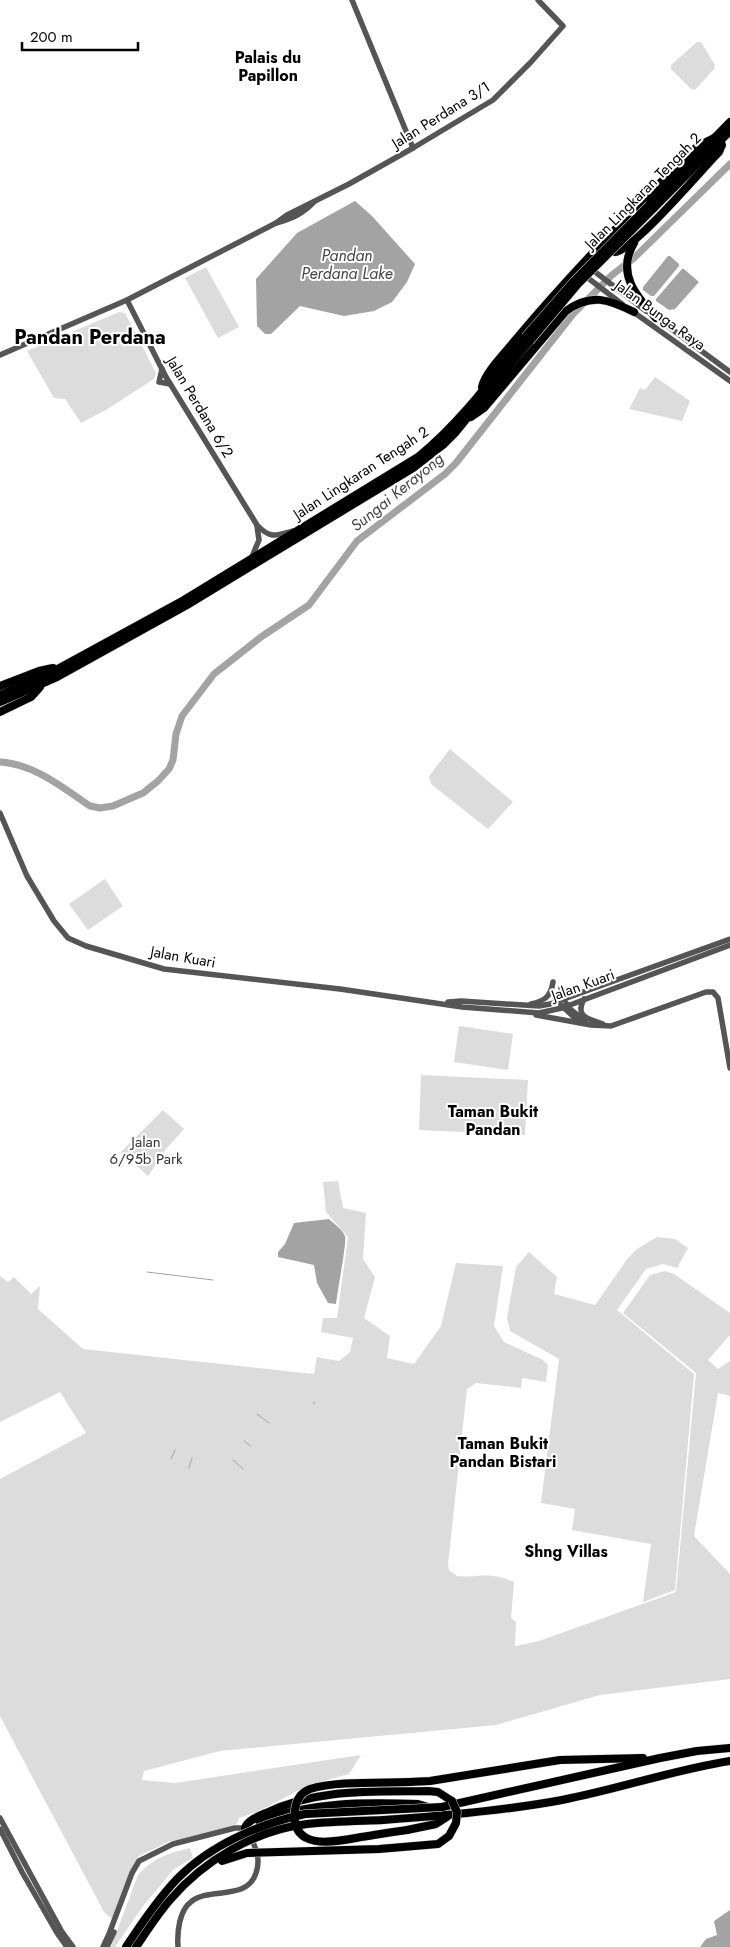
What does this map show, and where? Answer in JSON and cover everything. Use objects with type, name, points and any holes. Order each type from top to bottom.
[{"type":"highway","name":"Jalan Lingkaran Tengah 2","points":[[0,702],[10,694],[184,600],[418,456],[440,440],[578,284],[650,207],[718,139],[730,122]]},
{"type":"highway","name":"Jalan Lingkaran Tengah 2","points":[[718,139],[730,131]]},
{"type":"highway","points":[[481,392],[486,377],[582,262],[607,236],[681,162],[698,146],[718,139],[722,145],[719,152],[636,239],[620,252],[615,252],[606,243],[607,236]]},
{"type":"highway","points":[[636,239],[628,257],[628,276],[636,295],[656,318]]},
{"type":"highway","points":[[552,297],[559,295],[565,298],[568,303],[568,309]]},
{"type":"highway","points":[[462,425],[484,408],[568,309],[591,300],[613,302],[634,312]]},
{"type":"highway","name":"Jalan Lingkaran Tengah 2","points":[[0,695],[40,685],[187,605],[413,468],[444,444],[462,425],[528,339]]},
{"type":"highway","points":[[0,686],[39,671],[65,665]]},
{"type":"highway","points":[[0,712],[31,697],[40,685]]},
{"type":"highway","points":[[126,1947],[162,1895],[196,1862],[241,1835],[285,1819],[305,1814],[442,1807],[660,1758],[698,1751],[730,1748]]},
{"type":"highway","points":[[449,1816],[436,1824],[426,1827],[329,1842],[313,1841],[303,1836],[296,1828],[294,1820],[296,1803],[299,1796],[308,1790],[322,1786],[430,1781],[560,1760],[660,1758]]},
{"type":"highway","points":[[136,1947],[169,1901],[201,1871],[227,1853],[259,1837],[306,1824],[449,1816],[562,1800],[654,1776],[730,1761]]},
{"type":"highway","points":[[201,1871],[232,1856],[247,1853],[379,1849],[438,1844],[446,1840],[454,1830],[457,1812],[452,1801],[438,1792],[367,1792],[331,1794],[306,1798],[282,1805],[250,1823]]},
{"type":"highway","points":[[250,1823],[303,1808],[344,1803],[418,1804],[432,1808]]},
{"type":"street","points":[[352,0],[413,148]]},
{"type":"street","name":"Jalan Perdana 3/1","points":[[0,355],[127,300],[278,222],[287,215],[313,203],[413,148],[493,100],[526,68],[563,26],[538,0]]},
{"type":"street","name":"Jalan Bunga Raya","points":[[582,262],[730,372]]},
{"type":"street","name":"Jalan Bunga Raya","points":[[576,269],[730,381]]},
{"type":"street","name":"Jalan Perdana 6/2","points":[[127,300],[170,384],[256,525]]},
{"type":"street","points":[[256,525],[263,532],[274,536],[300,529]]},
{"type":"street","points":[[251,559],[259,540],[256,525]]},
{"type":"street","name":"Jalan Kuari","points":[[0,813],[27,876],[54,921],[68,938],[74,942],[164,969],[462,1007],[539,1013],[563,1003],[576,995],[730,939]]},
{"type":"street","name":"Jalan Kuari","points":[[439,1003],[461,1001],[539,1006],[584,999],[730,945]]},
{"type":"street","points":[[524,1006],[545,1000],[553,982]]},
{"type":"street","points":[[561,988],[566,992],[576,995]]},
{"type":"street","points":[[529,1012],[535,1015],[591,1025],[617,1025],[706,992],[713,992],[718,998],[730,1068]]},
{"type":"street","points":[[584,999],[580,1007],[582,1014],[606,1026]]},
{"type":"street","points":[[563,1003],[580,1023]]},
{"type":"street","points":[[563,1003],[591,1025]]},
{"type":"street","points":[[0,1818],[62,1932],[73,1947]]},
{"type":"street","points":[[103,1947],[132,1873],[142,1858],[173,1844],[250,1823]]},
{"type":"street","points":[[107,1947],[136,1874],[144,1861],[174,1847],[250,1823]]},
{"type":"street","points":[[178,1947],[183,1911],[191,1901],[202,1895],[234,1891],[246,1887],[255,1877],[258,1867],[258,1853],[250,1823]]},
{"type":"street","points":[[0,1829],[22,1872],[67,1947]]},
{"type":"green space","points":[[697,42],[701,42],[715,65],[714,69],[695,90],[691,89],[671,69],[671,65]]},
{"type":"green space","points":[[206,267],[239,327],[218,338],[185,278]]},
{"type":"green space","points":[[119,312],[125,313],[156,373],[154,379],[106,410],[81,423],[65,399],[54,398],[27,351]]},
{"type":"green space","points":[[655,377],[690,401],[682,421],[629,409],[640,388],[645,390]]},
{"type":"green space","points":[[450,749],[513,802],[488,829],[431,784],[429,776]]},
{"type":"green space","points":[[105,879],[123,906],[88,930],[69,904]]},
{"type":"green space","points":[[459,1026],[513,1034],[508,1070],[454,1062]]},
{"type":"green space","points":[[421,1075],[528,1080],[525,1135],[419,1130]]},
{"type":"green space","name":"Jalan 6/95b Park","points":[[163,1110],[184,1129],[167,1148],[148,1176],[121,1152]]},
{"type":"green space","points":[[338,1181],[343,1208],[366,1213],[363,1259],[375,1277],[364,1318],[390,1336],[387,1358],[414,1364],[441,1326],[456,1263],[503,1266],[494,1326],[504,1342],[543,1360],[548,1365],[546,1382],[522,1378],[521,1388],[476,1383],[467,1389],[448,1564],[449,1570],[457,1576],[491,1576],[514,1582],[511,1618],[516,1622],[515,1646],[539,1641],[676,1592],[696,1373],[623,1313],[650,1275],[665,1271],[674,1274],[730,1313],[730,1335],[708,1360],[718,1369],[730,1361],[730,1396],[718,1393],[694,1536],[730,1574],[730,1679],[600,1695],[496,1725],[220,1751],[144,1771],[142,1780],[175,1783],[361,1755],[349,1774],[309,1785],[257,1812],[239,1818],[237,1824],[198,1837],[170,1841],[139,1856],[112,1919],[104,1912],[0,1716],[0,1479],[86,1433],[60,1392],[0,1422],[0,1276],[8,1282],[14,1277],[31,1294],[40,1286],[38,1309],[83,1349],[314,1374],[317,1357],[339,1361],[350,1352],[353,1338],[321,1332],[323,1318],[337,1318],[348,1237],[326,1212],[323,1182]]},
{"type":"green space","points":[[657,1237],[675,1239],[688,1248],[677,1268],[663,1264],[646,1269],[617,1310],[694,1374],[675,1590],[643,1602],[651,1544],[572,1530],[575,1509],[541,1503],[559,1359],[510,1331],[507,1318],[516,1267],[529,1252],[557,1277],[554,1294],[595,1305],[628,1258],[637,1249]]},
{"type":"green space","points":[[190,1848],[193,1858],[174,1869],[143,1906],[115,1947],[111,1947],[138,1875],[150,1864],[162,1857]]},
{"type":"water","name":"Pandan Perdana Lake","points":[[355,201],[372,216],[415,264],[407,282],[392,302],[374,311],[344,316],[300,306],[271,334],[265,334],[257,326],[256,279],[297,233]]},
{"type":"water","points":[[668,256],[679,266],[654,296],[651,296],[643,290],[643,287]]},
{"type":"water","points":[[682,269],[699,282],[675,309],[669,310],[656,301],[656,299]]},
{"type":"water","points":[[329,1219],[345,1236],[345,1248],[336,1304],[328,1303],[317,1283],[314,1265],[278,1257],[278,1252],[285,1244],[294,1223]]},
{"type":"water","points":[[730,1910],[730,1947],[700,1947],[706,1939],[717,1935],[714,1921]]},
{"type":"waterway","name":"Sungai Kerayong","points":[[0,762],[24,767],[36,772],[58,784],[90,806],[100,808],[113,806],[143,793],[158,781],[169,769],[173,760],[176,734],[182,716],[214,674],[261,637],[309,605],[357,541],[445,474],[456,463],[573,314],[612,275],[634,258],[730,164]]},
{"type":"waterway","points":[[147,1272],[213,1280]]},
{"type":"waterway","points":[[257,1414],[269,1423]]},
{"type":"waterway","points":[[244,1441],[251,1446]]},
{"type":"waterway","points":[[171,1459],[175,1450]]},
{"type":"waterway","points":[[189,1468],[192,1458]]},
{"type":"waterway","points":[[233,1460],[243,1469]]},
{"type":"district","name":"Palais du Papillon","points":[[268,66]]},
{"type":"district","name":"Pandan Perdana","points":[[90,337]]},
{"type":"district","name":"Taman Bukit Pandan","points":[[493,1120]]},
{"type":"district","name":"Taman Bukit Pandan Bistari","points":[[503,1452]]},
{"type":"district","name":"Shng Villas","points":[[566,1551]]}]
